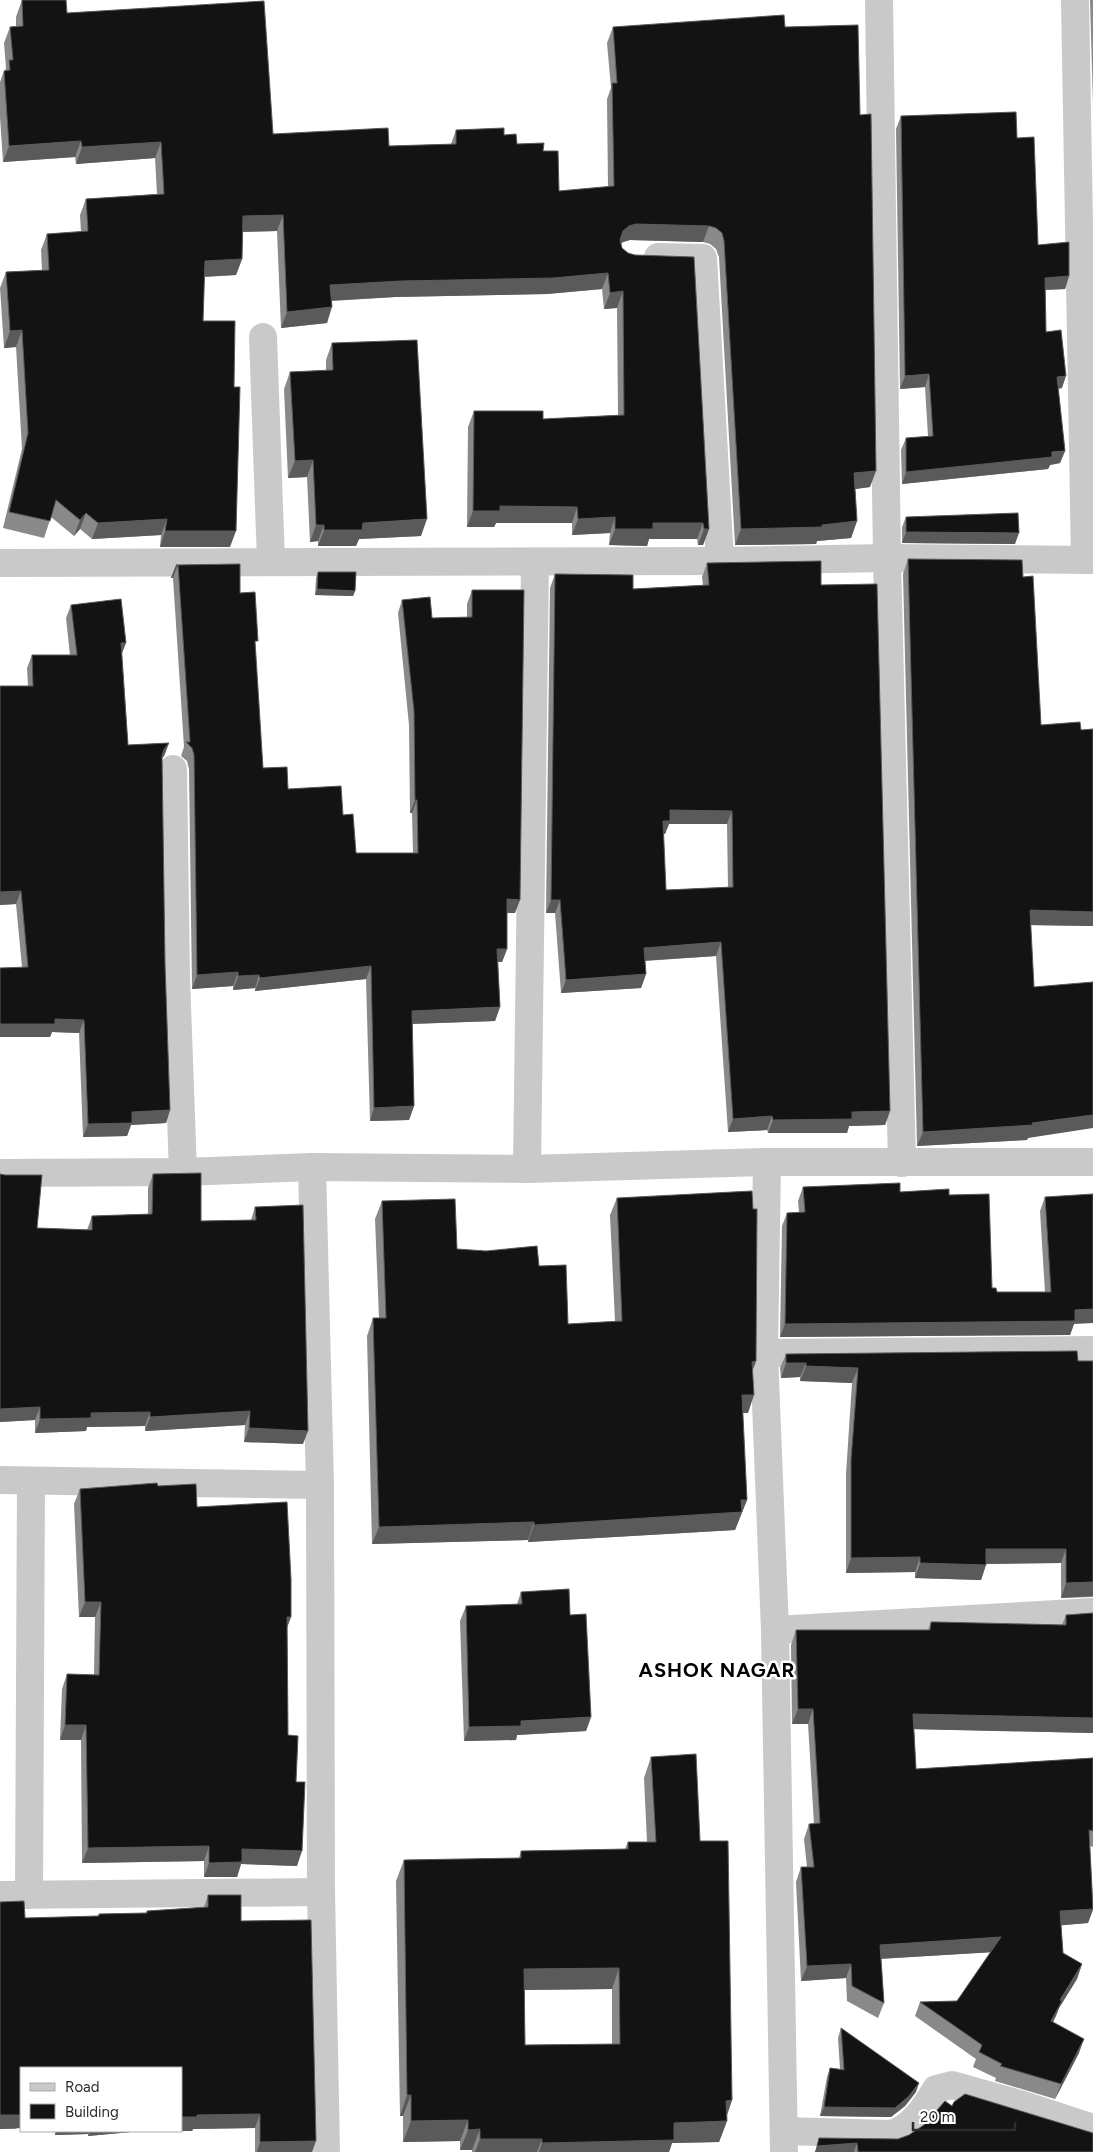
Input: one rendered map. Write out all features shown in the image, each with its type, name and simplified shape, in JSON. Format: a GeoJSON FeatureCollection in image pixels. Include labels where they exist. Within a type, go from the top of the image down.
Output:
{"type":"FeatureCollection","features":[{"type":"Feature","properties":{"kind":"street"},"geometry":{"type":"LineString","coordinates":[[879,0],[887,558],[902,1163]]}},
{"type":"Feature","properties":{"kind":"street"},"geometry":{"type":"LineString","coordinates":[[0,562],[534,562],[887,558],[1089,560],[1075,0]]}},
{"type":"Feature","properties":{"kind":"street"},"geometry":{"type":"LineString","coordinates":[[630,256],[703,258],[720,561]]}},
{"type":"Feature","properties":{"kind":"street"},"geometry":{"type":"LineString","coordinates":[[263,338],[271,562]]}},
{"type":"Feature","properties":{"kind":"street"},"geometry":{"type":"LineString","coordinates":[[527,1169],[534,562]]}},
{"type":"Feature","properties":{"kind":"street"},"geometry":{"type":"LineString","coordinates":[[173,769],[176,977],[183,1172]]}},
{"type":"Feature","properties":{"kind":"street"},"geometry":{"type":"LineString","coordinates":[[767,1162],[764,1353],[775,1630],[784,2142],[897,2133],[905,2128],[926,2105],[936,2089],[952,2085],[1023,2105],[1093,2128]]}},
{"type":"Feature","properties":{"kind":"street"},"geometry":{"type":"LineString","coordinates":[[0,1174],[183,1172],[312,1167],[527,1169],[767,1162],[1093,1162]]}},
{"type":"Feature","properties":{"kind":"street"},"geometry":{"type":"LineString","coordinates":[[312,1167],[320,1485],[321,1892],[326,2152]]}},
{"type":"Feature","properties":{"kind":"street"},"geometry":{"type":"LineString","coordinates":[[764,1353],[1093,1350]]}},
{"type":"Feature","properties":{"kind":"street"},"geometry":{"type":"LineString","coordinates":[[0,1480],[320,1485]]}},
{"type":"Feature","properties":{"kind":"street"},"geometry":{"type":"LineString","coordinates":[[29,1895],[31,1480]]}},
{"type":"Feature","properties":{"kind":"street"},"geometry":{"type":"LineString","coordinates":[[775,1630],[1093,1612]]}},
{"type":"Feature","properties":{"kind":"street"},"geometry":{"type":"LineString","coordinates":[[0,1895],[321,1892]]}},
{"type":"Feature","properties":{"kind":"building"},"geometry":{"type":"Polygon","coordinates":[[[22,0],[66,0],[67,13],[264,1],[273,134],[388,128],[389,146],[456,144],[456,130],[504,128],[504,135],[516,134],[517,144],[544,143],[543,151],[558,151],[559,191],[614,186],[612,83],[617,83],[613,27],[784,15],[785,27],[858,25],[860,115],[871,114],[876,471],[854,473],[857,521],[822,525],[822,527],[741,529],[724,241],[722,233],[716,228],[709,226],[636,224],[629,226],[623,231],[620,240],[622,248],[628,253],[635,255],[694,257],[709,529],[704,529],[703,523],[653,523],[653,529],[615,529],[615,517],[578,519],[577,507],[500,506],[500,511],[473,511],[474,411],[543,411],[543,419],[624,415],[623,291],[610,293],[608,273],[553,278],[401,281],[330,285],[332,307],[287,312],[283,215],[243,216],[242,259],[205,261],[203,321],[235,321],[234,387],[240,387],[236,531],[165,531],[167,519],[98,523],[86,513],[80,520],[56,500],[50,521],[9,512],[28,433],[22,330],[10,331],[6,272],[49,270],[47,234],[88,231],[86,199],[164,194],[161,142],[82,147],[81,141],[9,146],[4,71],[10,70],[9,60],[13,60],[10,27],[23,26],[22,0]]]}},
{"type":"Feature","properties":{"kind":"building"},"geometry":{"type":"Polygon","coordinates":[[[1016,112],[1017,138],[1034,137],[1038,245],[1069,242],[1069,276],[1045,278],[1046,332],[1061,330],[1066,376],[1057,377],[1065,451],[1052,452],[1052,457],[906,472],[906,438],[933,436],[929,374],[905,376],[901,116],[1016,112]]]}},
{"type":"Feature","properties":{"kind":"building"},"geometry":{"type":"Polygon","coordinates":[[[417,340],[427,519],[363,523],[362,530],[324,530],[324,525],[316,525],[313,460],[295,461],[290,372],[333,370],[332,343],[417,340]]]}},
{"type":"Feature","properties":{"kind":"building"},"geometry":{"type":"Polygon","coordinates":[[[1018,513],[1019,533],[906,532],[906,517],[1018,513]]]}},
{"type":"Feature","properties":{"kind":"building"},"geometry":{"type":"Polygon","coordinates":[[[908,559],[1022,560],[1023,577],[1033,576],[1041,725],[1080,722],[1081,730],[1093,729],[1093,912],[1030,910],[1034,987],[1093,982],[1093,1115],[1032,1123],[1033,1125],[923,1132],[908,559]]]}},
{"type":"Feature","properties":{"kind":"building"},"geometry":{"type":"Polygon","coordinates":[[[821,561],[821,585],[877,584],[890,1111],[852,1112],[852,1119],[773,1120],[772,1116],[733,1119],[721,942],[644,948],[646,974],[566,980],[560,900],[551,900],[555,574],[633,575],[633,589],[709,585],[707,563],[821,561]],[[670,810],[670,821],[663,821],[666,890],[733,887],[732,811],[670,810]]]}},
{"type":"Feature","properties":{"kind":"building"},"geometry":{"type":"Polygon","coordinates":[[[240,564],[240,593],[255,592],[258,641],[255,641],[263,768],[287,767],[288,789],[341,786],[343,815],[353,814],[356,853],[418,853],[417,800],[415,800],[414,711],[402,600],[430,597],[432,618],[472,617],[472,590],[524,590],[520,900],[507,899],[507,949],[497,949],[500,1007],[412,1011],[414,1106],[374,1108],[371,966],[260,978],[259,975],[238,976],[238,972],[197,975],[194,755],[192,748],[186,742],[190,742],[178,565],[176,565],[240,564]]]}},
{"type":"Feature","properties":{"kind":"building"},"geometry":{"type":"Polygon","coordinates":[[[318,572],[356,572],[355,591],[317,589],[318,572]]]}},
{"type":"Feature","properties":{"kind":"building"},"geometry":{"type":"Polygon","coordinates":[[[121,599],[126,643],[121,643],[128,745],[169,743],[164,749],[162,756],[165,964],[170,1110],[132,1112],[132,1123],[88,1124],[84,1020],[55,1019],[55,1024],[0,1024],[0,968],[28,967],[21,891],[0,892],[0,686],[33,686],[32,655],[77,655],[71,605],[121,599]]]}},
{"type":"Feature","properties":{"kind":"building"},"geometry":{"type":"Polygon","coordinates":[[[201,1173],[201,1221],[256,1220],[255,1207],[303,1205],[308,1431],[249,1428],[250,1411],[150,1417],[150,1412],[91,1413],[91,1418],[40,1419],[40,1407],[0,1409],[0,1174],[42,1175],[37,1228],[92,1230],[92,1216],[152,1214],[153,1174],[201,1173]]]}},
{"type":"Feature","properties":{"kind":"building"},"geometry":{"type":"Polygon","coordinates":[[[900,1183],[900,1192],[949,1189],[949,1195],[989,1194],[992,1288],[996,1288],[997,1292],[1051,1292],[1045,1197],[1093,1194],[1093,1309],[1075,1310],[1075,1321],[785,1324],[787,1213],[805,1212],[803,1187],[900,1183]]]}},
{"type":"Feature","properties":{"kind":"building"},"geometry":{"type":"Polygon","coordinates":[[[752,1191],[753,1209],[757,1209],[756,1361],[752,1362],[754,1395],[742,1395],[747,1500],[741,1500],[742,1512],[534,1525],[534,1522],[379,1527],[373,1318],[386,1318],[382,1201],[455,1199],[457,1249],[486,1251],[537,1246],[539,1266],[566,1265],[568,1324],[622,1321],[617,1198],[752,1191]]]}},
{"type":"Feature","properties":{"kind":"building"},"geometry":{"type":"Polygon","coordinates":[[[1077,1351],[1078,1361],[1093,1361],[1093,1582],[1066,1583],[1066,1549],[986,1549],[986,1565],[920,1563],[920,1557],[851,1558],[851,1460],[858,1368],[806,1366],[806,1363],[786,1363],[786,1354],[1077,1351]]]}},
{"type":"Feature","properties":{"kind":"building"},"geometry":{"type":"Polygon","coordinates":[[[157,1483],[158,1486],[196,1484],[197,1507],[287,1502],[291,1579],[291,1617],[287,1617],[288,1735],[298,1736],[296,1782],[305,1782],[302,1851],[242,1849],[242,1862],[209,1863],[209,1846],[88,1848],[86,1725],[65,1725],[67,1674],[99,1675],[101,1602],[85,1602],[80,1489],[157,1483]]]}},
{"type":"Feature","properties":{"kind":"building"},"geometry":{"type":"Polygon","coordinates":[[[569,1589],[570,1615],[586,1614],[591,1717],[521,1721],[521,1726],[469,1727],[466,1606],[522,1604],[521,1592],[569,1589]]]}},
{"type":"Feature","properties":{"kind":"building"},"geometry":{"type":"Polygon","coordinates":[[[1093,1613],[1093,1718],[913,1714],[916,1769],[1093,1758],[1093,1831],[1089,1830],[1093,1909],[1060,1911],[1063,1953],[1082,1964],[1060,2000],[1062,2001],[1051,2021],[1084,2039],[1061,2084],[1000,2066],[1002,2064],[979,2052],[982,2045],[920,2002],[957,2001],[1001,1937],[880,1945],[884,2003],[852,1986],[851,1964],[807,1966],[801,1867],[814,1867],[809,1824],[820,1823],[813,1709],[798,1709],[796,1630],[930,1630],[931,1622],[1066,1625],[1066,1615],[1093,1613]]]}},
{"type":"Feature","properties":{"kind":"building"},"geometry":{"type":"Polygon","coordinates":[[[696,1754],[700,1841],[728,1841],[732,2100],[726,2101],[727,2121],[674,2123],[674,2140],[542,2143],[542,2139],[480,2139],[480,2129],[468,2130],[468,2120],[411,2121],[411,2095],[407,2095],[404,1860],[521,1858],[521,1851],[628,1849],[628,1842],[656,1842],[651,1757],[696,1754]],[[619,1968],[524,1969],[525,2045],[620,2044],[619,1968]]]}},
{"type":"Feature","properties":{"kind":"building"},"geometry":{"type":"Polygon","coordinates":[[[208,1895],[241,1895],[241,1921],[311,1920],[316,2141],[260,2142],[260,2114],[182,2117],[182,2067],[20,2067],[20,2115],[0,2115],[0,1902],[24,1901],[25,1918],[99,1916],[99,1914],[147,1913],[147,1911],[208,1907],[208,1895]]]}},
{"type":"Feature","properties":{"kind":"building"},"geometry":{"type":"Polygon","coordinates":[[[841,2028],[919,2083],[909,2096],[895,2108],[824,2107],[830,2068],[844,2070],[841,2028]]]}},
{"type":"Feature","properties":{"kind":"building"},"geometry":{"type":"Polygon","coordinates":[[[965,2094],[1093,2133],[1093,2152],[858,2152],[857,2143],[817,2146],[819,2138],[898,2139],[909,2135],[924,2125],[945,2101],[952,2106],[954,2102],[965,2094]]]}},
{"type":"Feature","properties":{"kind":"district","name":"ASHOK NAGAR"},"geometry":{"type":"Point","coordinates":[717,1670]}}]}
